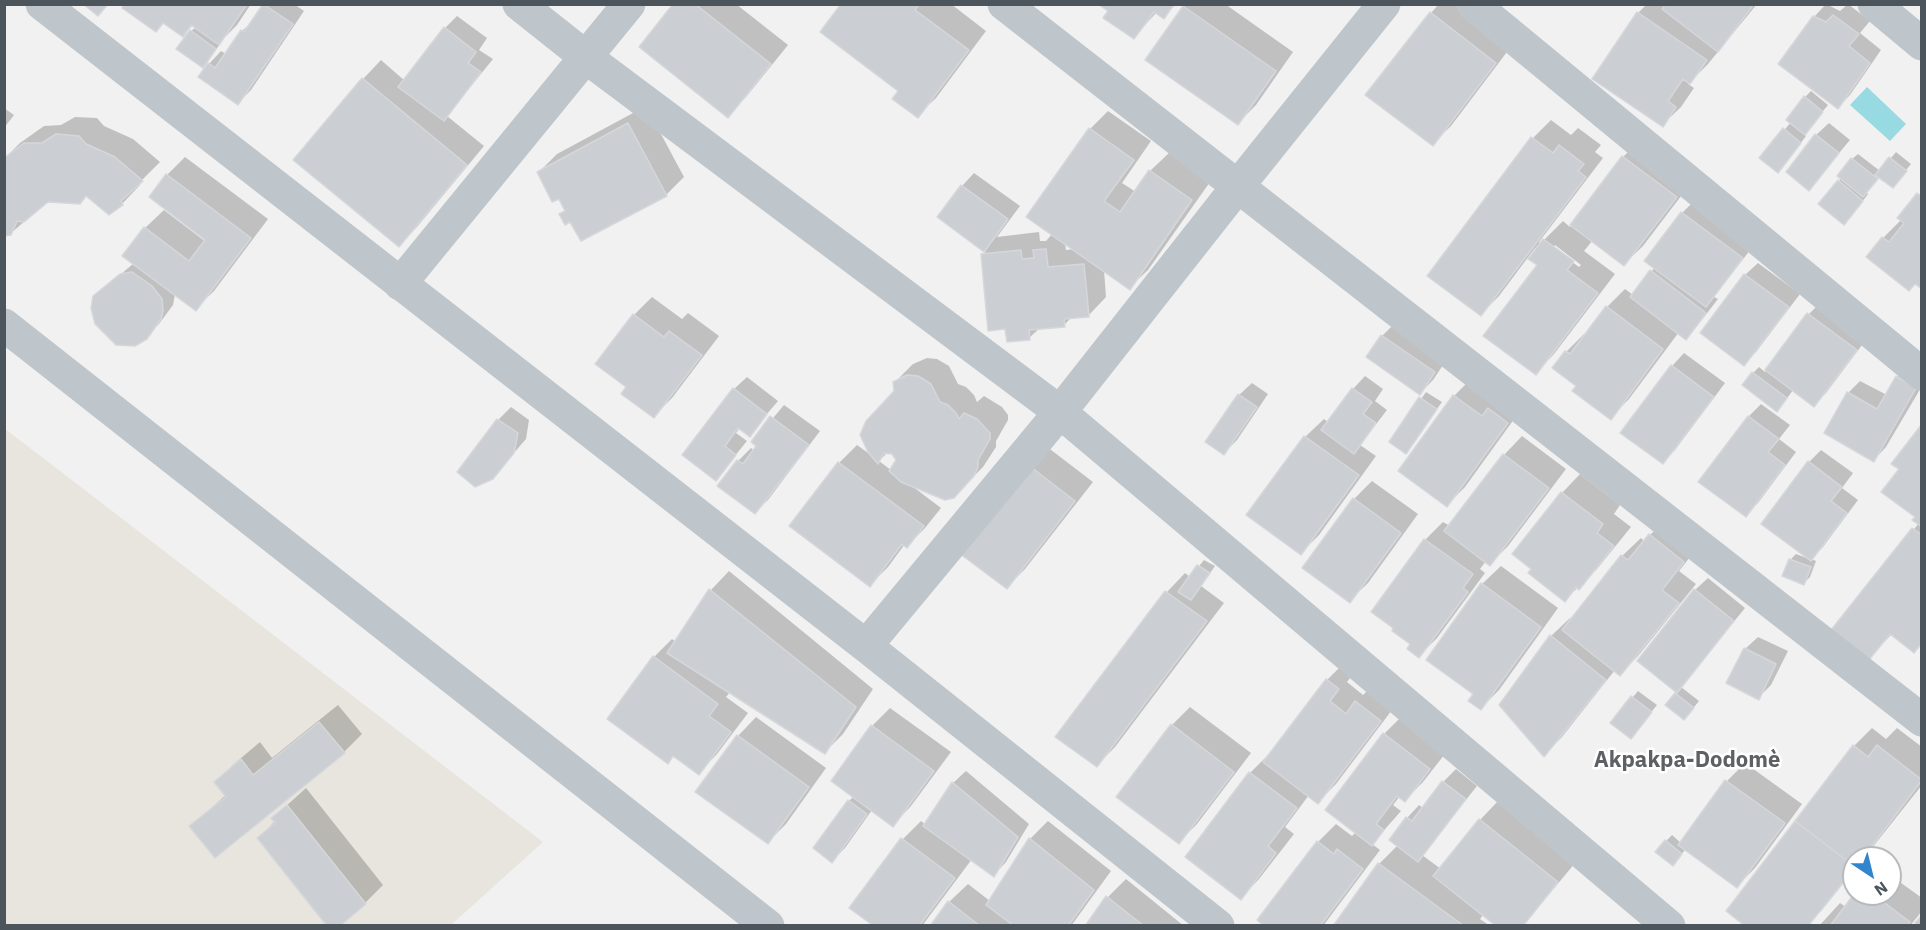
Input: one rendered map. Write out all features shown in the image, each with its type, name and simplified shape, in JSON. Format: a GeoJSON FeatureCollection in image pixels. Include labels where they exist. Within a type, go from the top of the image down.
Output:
{"type":"FeatureCollection","features":[{"type":"Feature","properties":{"kind":"street"},"geometry":{"type":"LineString","coordinates":[[42,4],[866,646],[1218,926]]}},
{"type":"Feature","properties":{"kind":"street"},"geometry":{"type":"LineString","coordinates":[[519,4],[587,58],[1060,412],[1669,926]]}},
{"type":"Feature","properties":{"kind":"street"},"geometry":{"type":"LineString","coordinates":[[400,284],[630,4]]}},
{"type":"Feature","properties":{"kind":"street"},"geometry":{"type":"LineString","coordinates":[[1004,4],[1922,720]]}},
{"type":"Feature","properties":{"kind":"street"},"geometry":{"type":"LineString","coordinates":[[866,646],[1060,412],[1384,4]]}},
{"type":"Feature","properties":{"kind":"street"},"geometry":{"type":"LineString","coordinates":[[1473,4],[1922,374]]}},
{"type":"Feature","properties":{"kind":"street"},"geometry":{"type":"LineString","coordinates":[[1874,4],[1922,44]]}},
{"type":"Feature","properties":{"kind":"street"},"geometry":{"type":"LineString","coordinates":[[4,325],[768,926]]}},
{"type":"Feature","properties":{"kind":"shaded area"},"geometry":{"type":"Polygon","coordinates":[[[4,428],[543,842],[451,925],[5,925],[4,428]]]}},
{"type":"Feature","properties":{"kind":"water"},"geometry":{"type":"Polygon","coordinates":[[[1867,87],[1906,124],[1890,141],[1850,105],[1867,87]]]}},
{"type":"Feature","properties":{"kind":"building"},"geometry":{"type":"Polygon","coordinates":[[[83,4],[108,4],[98,16],[83,4]]]}},
{"type":"Feature","properties":{"kind":"building"},"geometry":{"type":"Polygon","coordinates":[[[124,4],[247,4],[219,45],[191,25],[183,37],[163,23],[156,32],[122,8],[124,4]]]}},
{"type":"Feature","properties":{"kind":"building"},"geometry":{"type":"Polygon","coordinates":[[[263,4],[293,24],[238,105],[198,77],[208,63],[215,68],[241,30],[244,32],[263,4]]]}},
{"type":"Feature","properties":{"kind":"building"},"geometry":{"type":"Polygon","coordinates":[[[673,4],[695,4],[771,64],[728,118],[639,47],[673,4]]]}},
{"type":"Feature","properties":{"kind":"building"},"geometry":{"type":"Polygon","coordinates":[[[841,4],[919,4],[915,10],[969,50],[918,118],[892,99],[898,91],[820,32],[841,4]]]}},
{"type":"Feature","properties":{"kind":"building"},"geometry":{"type":"Polygon","coordinates":[[[1098,4],[1174,4],[1164,19],[1154,12],[1134,39],[1103,18],[1108,11],[1098,4]]]}},
{"type":"Feature","properties":{"kind":"building"},"geometry":{"type":"Polygon","coordinates":[[[1666,4],[1754,4],[1718,52],[1662,9],[1666,4]]]}},
{"type":"Feature","properties":{"kind":"building"},"geometry":{"type":"Polygon","coordinates":[[[1183,6],[1276,71],[1238,125],[1145,60],[1183,6]]]}},
{"type":"Feature","properties":{"kind":"building"},"geometry":{"type":"Polygon","coordinates":[[[1430,12],[1496,63],[1433,146],[1365,95],[1430,12]]]}},
{"type":"Feature","properties":{"kind":"building"},"geometry":{"type":"Polygon","coordinates":[[[1637,12],[1707,60],[1690,84],[1683,79],[1668,101],[1676,107],[1663,127],[1592,79],[1637,12]]]}},
{"type":"Feature","properties":{"kind":"building"},"geometry":{"type":"Polygon","coordinates":[[[1833,15],[1859,34],[1849,46],[1870,63],[1838,109],[1778,64],[1813,16],[1826,22],[1833,15]]]}},
{"type":"Feature","properties":{"kind":"building"},"geometry":{"type":"Polygon","coordinates":[[[444,27],[476,52],[468,63],[481,72],[444,121],[398,87],[444,27]]]}},
{"type":"Feature","properties":{"kind":"building"},"geometry":{"type":"Polygon","coordinates":[[[190,30],[216,49],[203,68],[176,49],[190,30]]]}},
{"type":"Feature","properties":{"kind":"building"},"geometry":{"type":"Polygon","coordinates":[[[362,78],[467,165],[399,247],[293,160],[362,78]]]}},
{"type":"Feature","properties":{"kind":"building"},"geometry":{"type":"Polygon","coordinates":[[[1804,96],[1823,112],[1805,135],[1786,120],[1804,96]]]}},
{"type":"Feature","properties":{"kind":"building"},"geometry":{"type":"Polygon","coordinates":[[[628,123],[667,196],[581,241],[570,222],[565,225],[559,214],[565,211],[559,199],[552,202],[537,172],[628,123]]]}},
{"type":"Feature","properties":{"kind":"building"},"geometry":{"type":"Polygon","coordinates":[[[1089,128],[1134,160],[1104,201],[1120,212],[1149,170],[1192,200],[1130,290],[1026,217],[1089,128]]]}},
{"type":"Feature","properties":{"kind":"building"},"geometry":{"type":"Polygon","coordinates":[[[1783,128],[1801,143],[1778,173],[1759,158],[1783,128]]]}},
{"type":"Feature","properties":{"kind":"building"},"geometry":{"type":"Polygon","coordinates":[[[56,134],[79,136],[86,144],[115,157],[143,181],[121,201],[123,205],[109,215],[86,196],[80,204],[48,202],[24,222],[17,221],[11,235],[4,236],[4,158],[24,143],[42,143],[56,134]]]}},
{"type":"Feature","properties":{"kind":"building"},"geometry":{"type":"Polygon","coordinates":[[[1815,134],[1839,153],[1809,191],[1786,172],[1815,134]]]}},
{"type":"Feature","properties":{"kind":"building"},"geometry":{"type":"Polygon","coordinates":[[[1531,137],[1553,153],[1559,145],[1584,164],[1578,171],[1586,177],[1481,316],[1427,276],[1531,137]]]}},
{"type":"Feature","properties":{"kind":"building"},"geometry":{"type":"Polygon","coordinates":[[[1622,156],[1677,197],[1624,266],[1570,225],[1622,156]]]}},
{"type":"Feature","properties":{"kind":"building"},"geometry":{"type":"Polygon","coordinates":[[[1889,157],[1907,171],[1893,188],[1875,175],[1889,157]]]}},
{"type":"Feature","properties":{"kind":"building"},"geometry":{"type":"Polygon","coordinates":[[[1851,158],[1878,179],[1863,197],[1837,176],[1851,158]]]}},
{"type":"Feature","properties":{"kind":"building"},"geometry":{"type":"Polygon","coordinates":[[[166,174],[251,238],[196,311],[122,256],[144,227],[189,261],[205,240],[149,197],[166,174]]]}},
{"type":"Feature","properties":{"kind":"building"},"geometry":{"type":"Polygon","coordinates":[[[1838,180],[1863,201],[1844,225],[1818,204],[1838,180]]]}},
{"type":"Feature","properties":{"kind":"building"},"geometry":{"type":"Polygon","coordinates":[[[961,185],[1008,219],[984,252],[937,217],[961,185]]]}},
{"type":"Feature","properties":{"kind":"building"},"geometry":{"type":"Polygon","coordinates":[[[1917,193],[1922,197],[1922,289],[1915,284],[1909,291],[1866,257],[1882,237],[1889,242],[1904,223],[1897,218],[1917,193]]]}},
{"type":"Feature","properties":{"kind":"building"},"geometry":{"type":"Polygon","coordinates":[[[1681,212],[1743,258],[1706,307],[1644,261],[1681,212]]]}},
{"type":"Feature","properties":{"kind":"building"},"geometry":{"type":"Polygon","coordinates":[[[1543,239],[1574,261],[1567,270],[1598,293],[1536,375],[1483,336],[1537,265],[1528,259],[1543,239]]]}},
{"type":"Feature","properties":{"kind":"building"},"geometry":{"type":"Polygon","coordinates":[[[1046,249],[1048,267],[1084,264],[1089,317],[1064,319],[1065,327],[1029,330],[1030,340],[1007,342],[1005,329],[988,331],[981,254],[1021,250],[1022,259],[1034,258],[1033,250],[1046,249]]]}},
{"type":"Feature","properties":{"kind":"building"},"geometry":{"type":"Polygon","coordinates":[[[1650,270],[1706,313],[1686,340],[1630,297],[1650,270]]]}},
{"type":"Feature","properties":{"kind":"building"},"geometry":{"type":"Polygon","coordinates":[[[132,272],[152,286],[162,299],[163,311],[161,319],[147,339],[135,346],[116,345],[95,324],[91,308],[93,296],[120,274],[132,272]]]}},
{"type":"Feature","properties":{"kind":"building"},"geometry":{"type":"Polygon","coordinates":[[[1744,274],[1789,307],[1744,366],[1700,333],[1744,274]]]}},
{"type":"Feature","properties":{"kind":"building"},"geometry":{"type":"Polygon","coordinates":[[[1606,306],[1663,349],[1611,420],[1572,391],[1576,386],[1552,368],[1565,351],[1570,354],[1606,306]]]}},
{"type":"Feature","properties":{"kind":"building"},"geometry":{"type":"Polygon","coordinates":[[[1807,313],[1857,350],[1814,407],[1765,370],[1807,313]]]}},
{"type":"Feature","properties":{"kind":"building"},"geometry":{"type":"Polygon","coordinates":[[[633,314],[664,337],[669,331],[702,355],[654,418],[621,394],[626,387],[595,364],[633,314]]]}},
{"type":"Feature","properties":{"kind":"building"},"geometry":{"type":"Polygon","coordinates":[[[1381,335],[1435,372],[1420,395],[1366,357],[1381,335]]]}},
{"type":"Feature","properties":{"kind":"building"},"geometry":{"type":"Polygon","coordinates":[[[1671,365],[1714,397],[1663,464],[1620,433],[1671,365]]]}},
{"type":"Feature","properties":{"kind":"building"},"geometry":{"type":"Polygon","coordinates":[[[1752,372],[1787,398],[1777,412],[1742,385],[1752,372]]]}},
{"type":"Feature","properties":{"kind":"building"},"geometry":{"type":"Polygon","coordinates":[[[907,375],[918,376],[931,384],[940,402],[948,405],[959,419],[964,413],[977,419],[990,433],[990,439],[978,460],[974,476],[954,498],[945,500],[901,482],[889,471],[896,460],[892,454],[884,453],[878,464],[868,452],[860,435],[866,421],[894,391],[893,382],[907,375]]]}},
{"type":"Feature","properties":{"kind":"building"},"geometry":{"type":"Polygon","coordinates":[[[1896,376],[1916,388],[1874,462],[1824,433],[1847,392],[1877,409],[1896,376]]]}},
{"type":"Feature","properties":{"kind":"building"},"geometry":{"type":"Polygon","coordinates":[[[733,388],[767,414],[750,437],[738,428],[725,446],[736,455],[716,481],[682,455],[733,388]]]}},
{"type":"Feature","properties":{"kind":"building"},"geometry":{"type":"Polygon","coordinates":[[[1352,388],[1372,402],[1363,414],[1376,423],[1354,454],[1321,430],[1352,388]]]}},
{"type":"Feature","properties":{"kind":"building"},"geometry":{"type":"Polygon","coordinates":[[[1238,394],[1257,407],[1224,455],[1205,442],[1238,394]]]}},
{"type":"Feature","properties":{"kind":"building"},"geometry":{"type":"Polygon","coordinates":[[[1453,395],[1482,416],[1488,408],[1508,423],[1447,507],[1398,471],[1453,395]]]}},
{"type":"Feature","properties":{"kind":"building"},"geometry":{"type":"Polygon","coordinates":[[[1419,397],[1437,409],[1406,454],[1389,442],[1419,397]]]}},
{"type":"Feature","properties":{"kind":"building"},"geometry":{"type":"Polygon","coordinates":[[[770,416],[809,445],[755,514],[717,486],[737,460],[743,464],[756,446],[751,442],[770,416]]]}},
{"type":"Feature","properties":{"kind":"building"},"geometry":{"type":"Polygon","coordinates":[[[1748,416],[1779,439],[1768,452],[1785,465],[1746,517],[1698,482],[1748,416]]]}},
{"type":"Feature","properties":{"kind":"building"},"geometry":{"type":"Polygon","coordinates":[[[497,419],[518,433],[514,453],[493,479],[475,487],[457,472],[497,419]]]}},
{"type":"Feature","properties":{"kind":"building"},"geometry":{"type":"Polygon","coordinates":[[[1922,424],[1922,527],[1912,520],[1915,517],[1881,492],[1899,469],[1891,464],[1922,424]]]}},
{"type":"Feature","properties":{"kind":"building"},"geometry":{"type":"Polygon","coordinates":[[[1304,436],[1359,475],[1301,555],[1246,515],[1304,436]]]}},
{"type":"Feature","properties":{"kind":"building"},"geometry":{"type":"Polygon","coordinates":[[[1503,454],[1549,488],[1490,566],[1444,531],[1503,454]]]}},
{"type":"Feature","properties":{"kind":"building"},"geometry":{"type":"Polygon","coordinates":[[[1023,461],[1075,501],[1007,589],[955,550],[1023,461]]]}},
{"type":"Feature","properties":{"kind":"building"},"geometry":{"type":"Polygon","coordinates":[[[1808,461],[1842,487],[1831,501],[1847,513],[1811,561],[1761,524],[1808,461]]]}},
{"type":"Feature","properties":{"kind":"building"},"geometry":{"type":"Polygon","coordinates":[[[838,462],[924,526],[907,548],[902,544],[870,587],[789,526],[838,462]]]}},
{"type":"Feature","properties":{"kind":"building"},"geometry":{"type":"Polygon","coordinates":[[[1561,492],[1603,524],[1597,533],[1614,546],[1579,590],[1576,587],[1565,602],[1528,573],[1531,569],[1512,554],[1561,492]]]}},
{"type":"Feature","properties":{"kind":"building"},"geometry":{"type":"Polygon","coordinates":[[[1353,498],[1401,533],[1350,603],[1302,568],[1353,498]]]}},
{"type":"Feature","properties":{"kind":"building"},"geometry":{"type":"Polygon","coordinates":[[[1912,528],[1922,535],[1922,643],[1914,653],[1890,634],[1869,660],[1831,630],[1912,528]]]}},
{"type":"Feature","properties":{"kind":"building"},"geometry":{"type":"Polygon","coordinates":[[[1649,534],[1684,562],[1662,590],[1679,603],[1620,676],[1562,630],[1621,555],[1628,560],[1649,534]]]}},
{"type":"Feature","properties":{"kind":"building"},"geometry":{"type":"Polygon","coordinates":[[[1424,539],[1473,574],[1463,588],[1468,592],[1419,658],[1407,649],[1410,644],[1371,612],[1424,539]]]}},
{"type":"Feature","properties":{"kind":"building"},"geometry":{"type":"Polygon","coordinates":[[[1789,559],[1811,567],[1804,585],[1782,576],[1789,559]]]}},
{"type":"Feature","properties":{"kind":"building"},"geometry":{"type":"Polygon","coordinates":[[[1197,565],[1210,573],[1191,600],[1178,592],[1197,565]]]}},
{"type":"Feature","properties":{"kind":"building"},"geometry":{"type":"Polygon","coordinates":[[[1481,583],[1541,627],[1481,710],[1468,701],[1473,694],[1426,660],[1481,583]]]}},
{"type":"Feature","properties":{"kind":"building"},"geometry":{"type":"Polygon","coordinates":[[[709,589],[856,707],[825,754],[667,653],[709,589]]]}},
{"type":"Feature","properties":{"kind":"building"},"geometry":{"type":"Polygon","coordinates":[[[1694,589],[1734,621],[1677,693],[1637,661],[1694,589]]]}},
{"type":"Feature","properties":{"kind":"building"},"geometry":{"type":"Polygon","coordinates":[[[1165,591],[1207,621],[1097,767],[1055,737],[1165,591]]]}},
{"type":"Feature","properties":{"kind":"building"},"geometry":{"type":"Polygon","coordinates":[[[1550,635],[1606,680],[1544,757],[1499,705],[1550,635]]]}},
{"type":"Feature","properties":{"kind":"building"},"geometry":{"type":"Polygon","coordinates":[[[1744,648],[1776,664],[1759,700],[1726,683],[1744,648]]]}},
{"type":"Feature","properties":{"kind":"building"},"geometry":{"type":"Polygon","coordinates":[[[653,656],[718,704],[709,716],[731,732],[699,775],[673,756],[668,764],[607,719],[653,656]]]}},
{"type":"Feature","properties":{"kind":"building"},"geometry":{"type":"Polygon","coordinates":[[[1326,679],[1339,689],[1330,701],[1346,714],[1355,701],[1381,721],[1318,804],[1263,762],[1326,679]]]}},
{"type":"Feature","properties":{"kind":"building"},"geometry":{"type":"Polygon","coordinates":[[[1675,693],[1694,708],[1684,720],[1665,705],[1675,693]]]}},
{"type":"Feature","properties":{"kind":"building"},"geometry":{"type":"Polygon","coordinates":[[[1631,696],[1652,712],[1631,739],[1610,723],[1631,696]]]}},
{"type":"Feature","properties":{"kind":"building"},"geometry":{"type":"Polygon","coordinates":[[[319,722],[345,753],[215,858],[189,826],[226,797],[214,782],[241,759],[253,775],[319,722]]]}},
{"type":"Feature","properties":{"kind":"building"},"geometry":{"type":"Polygon","coordinates":[[[1171,724],[1234,772],[1179,844],[1116,797],[1171,724]]]}},
{"type":"Feature","properties":{"kind":"building"},"geometry":{"type":"Polygon","coordinates":[[[871,725],[934,771],[893,827],[831,781],[871,725]]]}},
{"type":"Feature","properties":{"kind":"building"},"geometry":{"type":"Polygon","coordinates":[[[1383,733],[1430,769],[1405,802],[1397,796],[1376,824],[1384,830],[1372,846],[1325,810],[1383,733]]]}},
{"type":"Feature","properties":{"kind":"building"},"geometry":{"type":"Polygon","coordinates":[[[737,735],[809,787],[768,844],[695,792],[737,735]]]}},
{"type":"Feature","properties":{"kind":"building"},"geometry":{"type":"Polygon","coordinates":[[[1853,745],[1868,757],[1877,745],[1922,780],[1872,846],[1842,846],[1842,857],[1795,821],[1853,745]]]}},
{"type":"Feature","properties":{"kind":"building"},"geometry":{"type":"Polygon","coordinates":[[[1249,772],[1297,808],[1268,846],[1276,853],[1241,900],[1185,857],[1249,772]]]}},
{"type":"Feature","properties":{"kind":"building"},"geometry":{"type":"Polygon","coordinates":[[[1725,780],[1785,823],[1737,888],[1678,845],[1725,780]]]}},
{"type":"Feature","properties":{"kind":"building"},"geometry":{"type":"Polygon","coordinates":[[[1442,781],[1466,799],[1418,862],[1389,840],[1406,817],[1412,821],[1442,781]]]}},
{"type":"Feature","properties":{"kind":"building"},"geometry":{"type":"Polygon","coordinates":[[[952,782],[1018,837],[994,877],[923,826],[952,782]]]}},
{"type":"Feature","properties":{"kind":"building"},"geometry":{"type":"Polygon","coordinates":[[[848,800],[867,814],[832,863],[813,848],[848,800]]]}},
{"type":"Feature","properties":{"kind":"building"},"geometry":{"type":"Polygon","coordinates":[[[287,805],[366,904],[340,926],[327,926],[257,838],[275,823],[271,818],[287,805]]]}},
{"type":"Feature","properties":{"kind":"building"},"geometry":{"type":"Polygon","coordinates":[[[1479,819],[1558,882],[1523,926],[1496,926],[1433,876],[1479,819]]]}},
{"type":"Feature","properties":{"kind":"building"},"geometry":{"type":"Polygon","coordinates":[[[1795,821],[1842,857],[1842,884],[1808,926],[1745,926],[1726,911],[1795,821]]]}},
{"type":"Feature","properties":{"kind":"building"},"geometry":{"type":"Polygon","coordinates":[[[901,838],[955,878],[919,926],[869,926],[871,924],[849,908],[901,838]]]}},
{"type":"Feature","properties":{"kind":"building"},"geometry":{"type":"Polygon","coordinates":[[[1029,838],[1094,890],[1068,926],[1014,926],[986,905],[1029,838]]]}},
{"type":"Feature","properties":{"kind":"building"},"geometry":{"type":"Polygon","coordinates":[[[1665,840],[1682,854],[1673,866],[1655,852],[1665,840]]]}},
{"type":"Feature","properties":{"kind":"building"},"geometry":{"type":"Polygon","coordinates":[[[1317,841],[1334,854],[1337,849],[1363,869],[1320,926],[1264,926],[1257,920],[1317,841]]]}},
{"type":"Feature","properties":{"kind":"building"},"geometry":{"type":"Polygon","coordinates":[[[1378,863],[1464,926],[1333,926],[1378,863]]]}},
{"type":"Feature","properties":{"kind":"building"},"geometry":{"type":"Polygon","coordinates":[[[1106,896],[1144,926],[1085,926],[1106,896]]]}},
{"type":"Feature","properties":{"kind":"building"},"geometry":{"type":"Polygon","coordinates":[[[948,901],[980,926],[930,926],[948,901]]]}},
{"type":"Feature","properties":{"kind":"building"},"geometry":{"type":"Polygon","coordinates":[[[1845,906],[1889,906],[1910,922],[1907,926],[1830,926],[1845,906]]]}},
{"type":"Feature","properties":{"kind":"building"},"geometry":{"type":"Polygon","coordinates":[[[1922,915],[1922,926],[1917,926],[1915,923],[1922,915]]]}},
{"type":"Feature","properties":{"kind":"district","name":"Akpakpa-Dodomè"},"geometry":{"type":"Point","coordinates":[1687,761]}}]}
